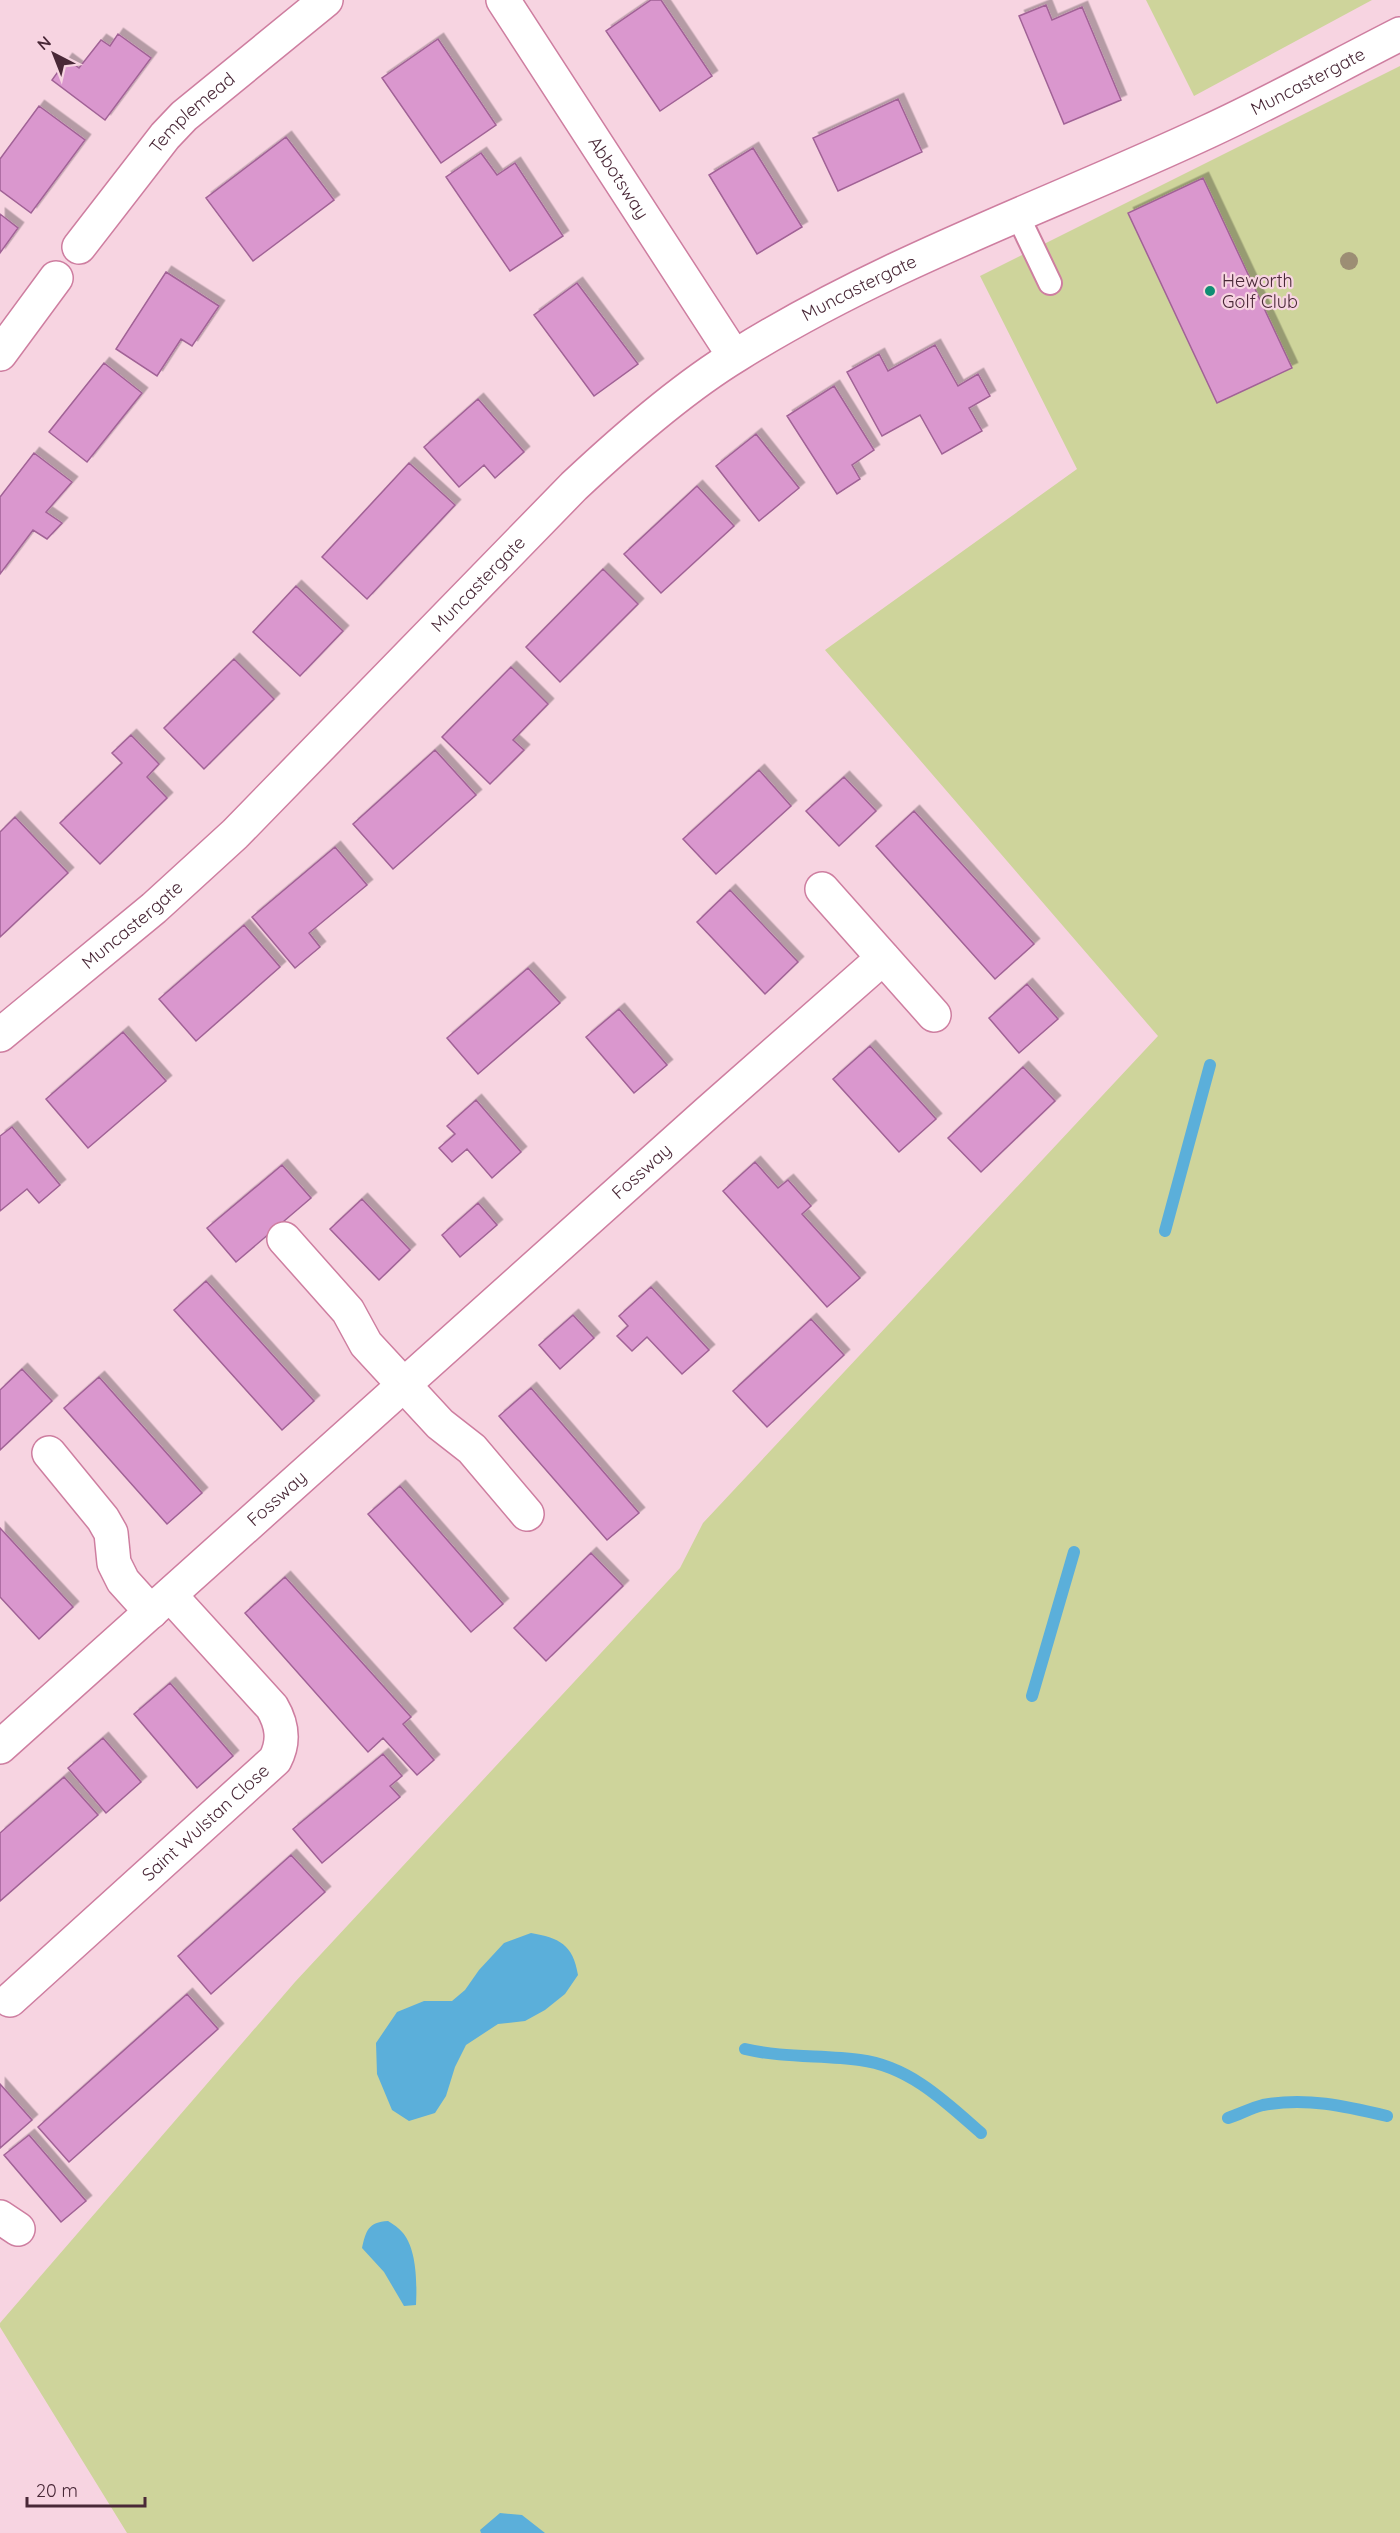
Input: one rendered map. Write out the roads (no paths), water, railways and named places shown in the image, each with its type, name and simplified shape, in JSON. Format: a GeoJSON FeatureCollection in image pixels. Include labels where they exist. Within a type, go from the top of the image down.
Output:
{"type":"FeatureCollection","features":[{"type":"Feature","properties":{"kind":"street","name":"Templemead"},"geometry":{"type":"LineString","coordinates":[[79,247],[165,136],[184,116],[326,0]]}},
{"type":"Feature","properties":{"kind":"street","name":"Abbotsway"},"geometry":{"type":"LineString","coordinates":[[503,0],[734,356]]}},
{"type":"Feature","properties":{"kind":"street","name":"Muncastergate"},"geometry":{"type":"LineString","coordinates":[[0,1035],[154,908],[235,834],[574,486],[607,455],[734,356],[789,323],[859,287],[1017,214],[1210,131],[1400,34]]}},
{"type":"Feature","properties":{"kind":"street"},"geometry":{"type":"LineString","coordinates":[[0,354],[56,278]]}},
{"type":"Feature","properties":{"kind":"street"},"geometry":{"type":"LineString","coordinates":[[822,889],[934,1015]]}},
{"type":"Feature","properties":{"kind":"street","name":"Fossway"},"geometry":{"type":"LineString","coordinates":[[0,1747],[883,957]]}},
{"type":"Feature","properties":{"kind":"street"},"geometry":{"type":"LineString","coordinates":[[284,1239],[348,1311],[366,1344],[440,1424],[472,1449],[527,1514]]}},
{"type":"Feature","properties":{"kind":"street"},"geometry":{"type":"LineString","coordinates":[[49,1453],[103,1519],[111,1533],[114,1563],[123,1581],[160,1603]]}},
{"type":"Feature","properties":{"kind":"street","name":"Saint Wulstan Close"},"geometry":{"type":"LineString","coordinates":[[10,2000],[275,1760],[280,1750],[282,1733],[279,1719],[272,1707],[160,1603]]}},
{"type":"Feature","properties":{"kind":"lane"},"geometry":{"type":"LineString","coordinates":[[1017,214],[1050,283]]}},
{"type":"Feature","properties":{"kind":"water"},"geometry":{"type":"Polygon","coordinates":[[[531,1933],[557,1940],[568,1949],[572,1956],[578,1975],[565,1994],[545,2010],[525,2021],[498,2024],[466,2045],[455,2067],[446,2096],[435,2113],[409,2121],[392,2110],[377,2074],[376,2043],[397,2012],[424,2001],[452,2001],[465,1990],[479,1970],[504,1943],[531,1933]]]}},
{"type":"Feature","properties":{"kind":"water"},"geometry":{"type":"Polygon","coordinates":[[[388,2221],[403,2233],[411,2248],[416,2277],[416,2305],[404,2306],[384,2272],[362,2248],[369,2228],[376,2223],[388,2221]]]}},
{"type":"Feature","properties":{"kind":"water"},"geometry":{"type":"Polygon","coordinates":[[[500,2513],[522,2515],[545,2533],[481,2533],[480,2530],[500,2513]]]}},
{"type":"Feature","properties":{"kind":"waterway"},"geometry":{"type":"LineString","coordinates":[[1165,1231],[1210,1065]]}},
{"type":"Feature","properties":{"kind":"waterway"},"geometry":{"type":"LineString","coordinates":[[1032,1696],[1074,1552]]}},
{"type":"Feature","properties":{"kind":"waterway"},"geometry":{"type":"LineString","coordinates":[[745,2049],[774,2054],[846,2058],[895,2070],[926,2087],[981,2133]]}},
{"type":"Feature","properties":{"kind":"waterway"},"geometry":{"type":"LineString","coordinates":[[1228,2118],[1263,2105],[1295,2102],[1341,2106],[1387,2116]]}},
{"type":"Feature","properties":{"kind":"place","name":"Heworth Golf Club"},"geometry":{"type":"Point","coordinates":[1210,291]}}]}
